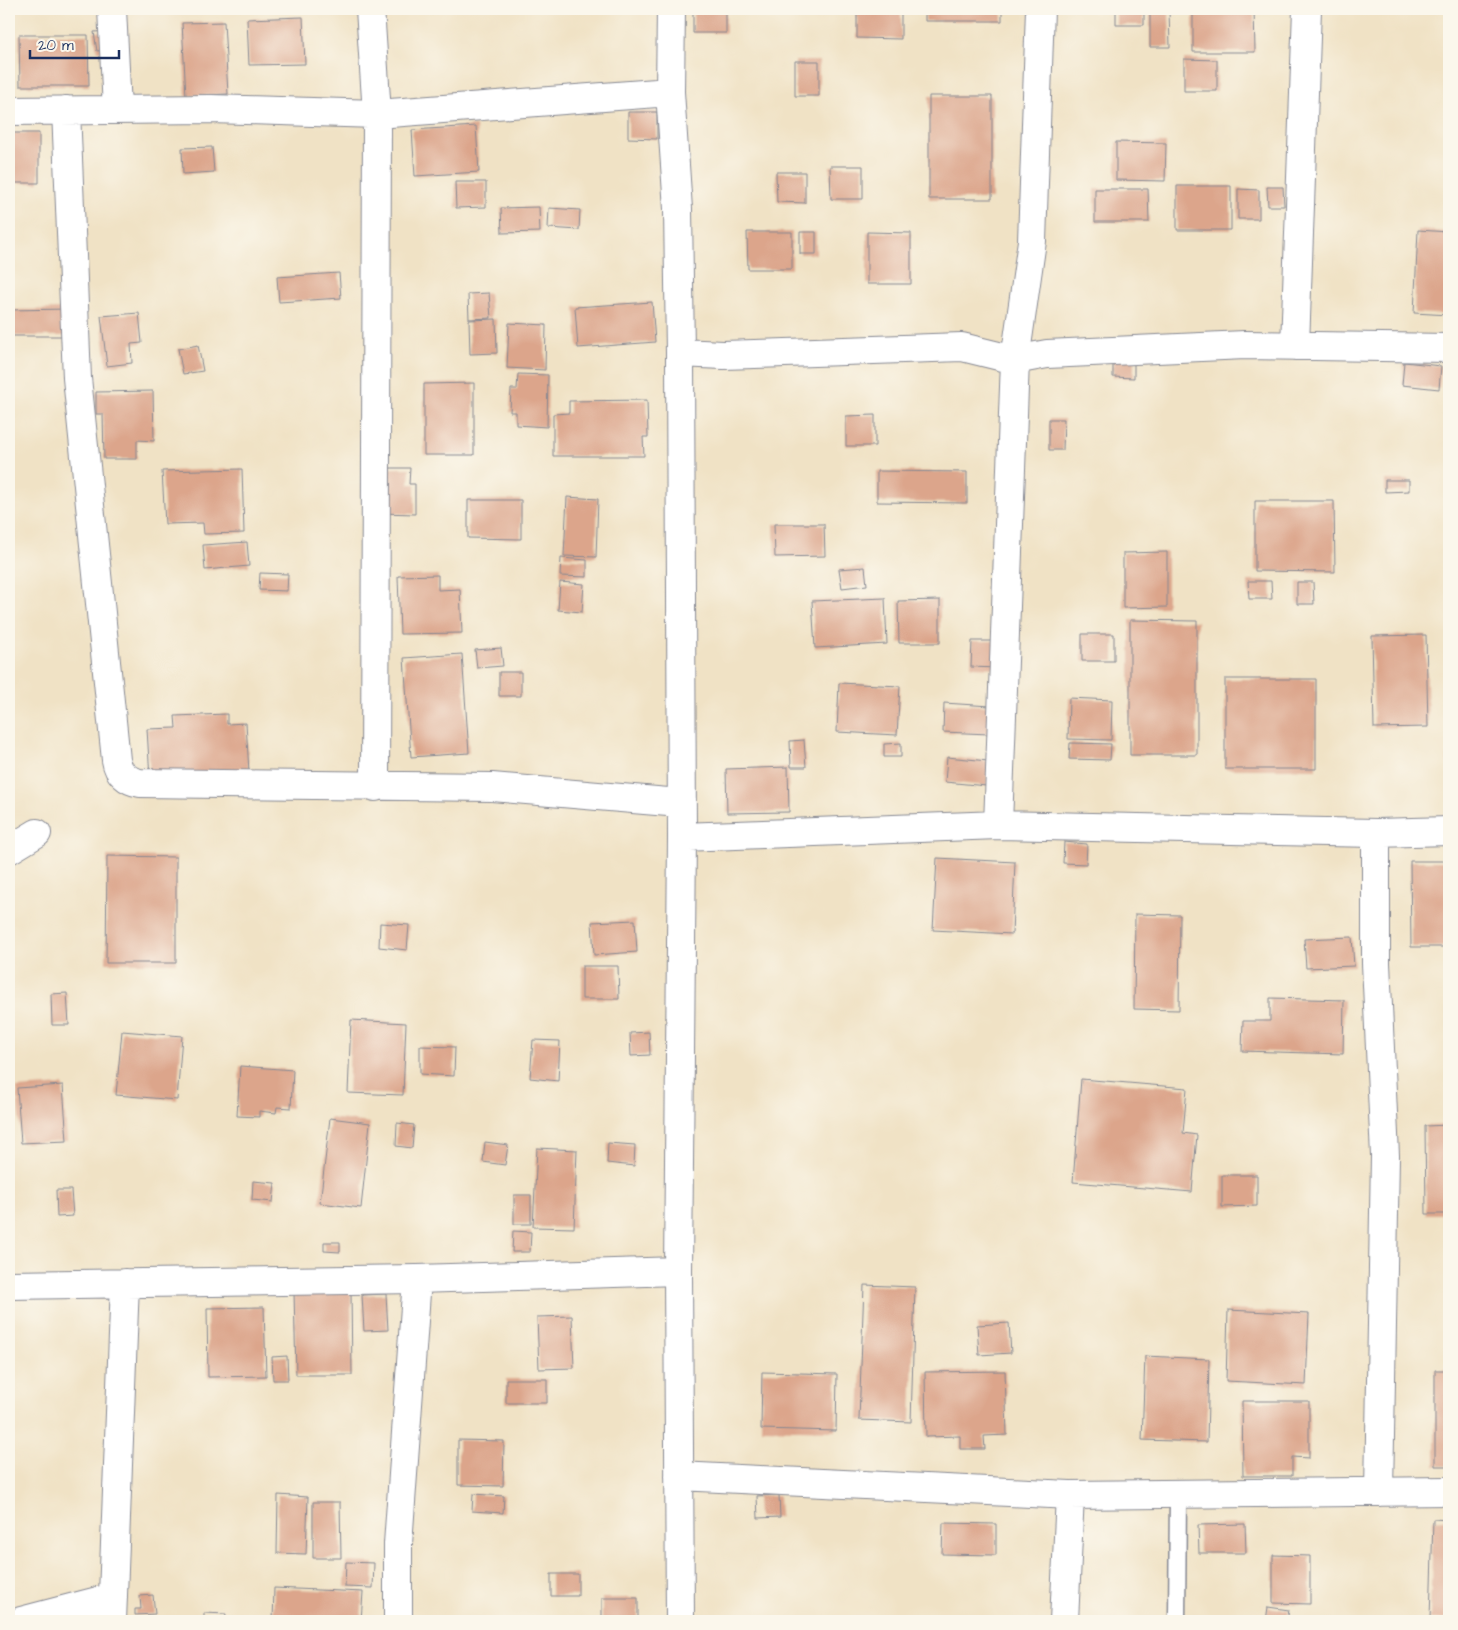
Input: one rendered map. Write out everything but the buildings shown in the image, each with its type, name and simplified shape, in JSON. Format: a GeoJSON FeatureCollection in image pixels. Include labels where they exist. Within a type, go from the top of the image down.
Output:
{"type":"FeatureCollection","features":[{"type":"Feature","properties":{"kind":"street"},"geometry":{"type":"LineString","coordinates":[[112,9],[117,109]]}},
{"type":"Feature","properties":{"kind":"street"},"geometry":{"type":"LineString","coordinates":[[370,9],[378,114],[375,787]]}},
{"type":"Feature","properties":{"kind":"street"},"geometry":{"type":"LineString","coordinates":[[671,9],[670,92],[678,209],[680,354],[680,804],[682,837],[678,1271],[680,1621]]}},
{"type":"Feature","properties":{"kind":"street"},"geometry":{"type":"LineString","coordinates":[[998,825],[1015,360],[1032,241],[1040,9]]}},
{"type":"Feature","properties":{"kind":"street"},"geometry":{"type":"LineString","coordinates":[[1295,346],[1307,9]]}},
{"type":"Feature","properties":{"kind":"street"},"geometry":{"type":"LineString","coordinates":[[9,111],[117,109],[378,114],[670,92]]}},
{"type":"Feature","properties":{"kind":"street"},"geometry":{"type":"LineString","coordinates":[[66,110],[77,378],[116,767],[126,778],[140,783],[375,787],[492,786],[680,804]]}},
{"type":"Feature","properties":{"kind":"street"},"geometry":{"type":"LineString","coordinates":[[680,354],[742,354],[962,347],[1015,360],[1047,354],[1245,345],[1449,348]]}},
{"type":"Feature","properties":{"kind":"street"},"geometry":{"type":"LineString","coordinates":[[682,837],[998,825],[1376,833],[1449,831]]}},
{"type":"Feature","properties":{"kind":"street"},"geometry":{"type":"LineString","coordinates":[[9,850],[37,833]]}},
{"type":"Feature","properties":{"kind":"street"},"geometry":{"type":"LineString","coordinates":[[1376,833],[1376,963],[1385,1156],[1379,1492]]}},
{"type":"Feature","properties":{"kind":"street"},"geometry":{"type":"LineString","coordinates":[[9,1285],[416,1279],[678,1271]]}},
{"type":"Feature","properties":{"kind":"street"},"geometry":{"type":"LineString","coordinates":[[398,1621],[398,1544],[416,1279]]}},
{"type":"Feature","properties":{"kind":"street"},"geometry":{"type":"LineString","coordinates":[[21,1621],[113,1609],[125,1283]]}},
{"type":"Feature","properties":{"kind":"street"},"geometry":{"type":"LineString","coordinates":[[679,1476],[1070,1495],[1449,1492]]}},
{"type":"Feature","properties":{"kind":"street"},"geometry":{"type":"LineString","coordinates":[[1064,1621],[1070,1495]]}},
{"type":"Feature","properties":{"kind":"lane"},"geometry":{"type":"LineString","coordinates":[[1177,1621],[1178,1494]]}}]}
